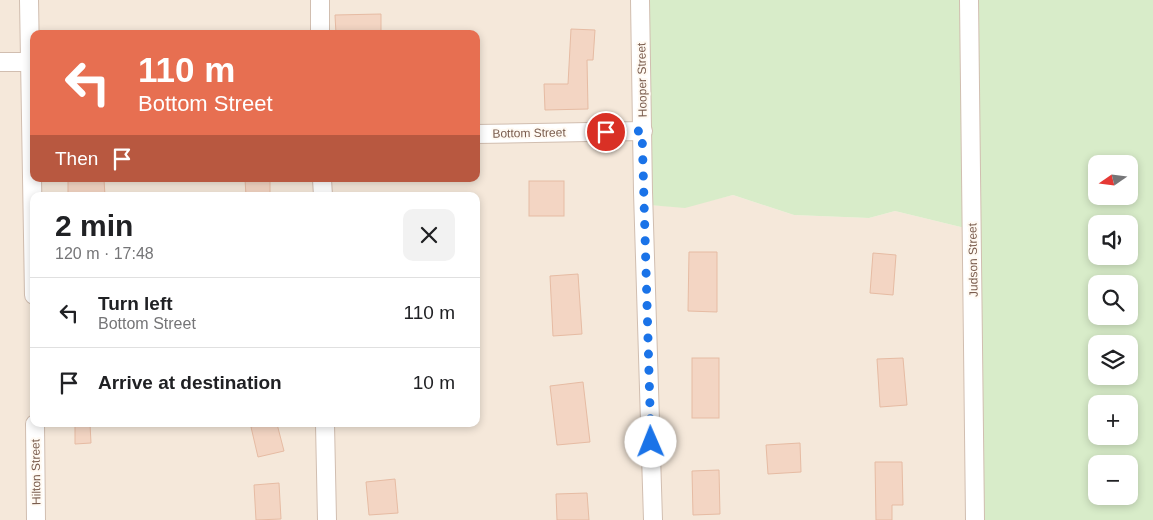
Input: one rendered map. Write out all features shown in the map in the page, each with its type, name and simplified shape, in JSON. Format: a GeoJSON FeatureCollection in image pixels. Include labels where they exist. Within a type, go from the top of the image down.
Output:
{"type":"FeatureCollection","features":[{"type":"Feature","properties":{"kind":"street"},"geometry":{"type":"LineString","coordinates":[[29,0],[30,30]]}},
{"type":"Feature","properties":{"kind":"street"},"geometry":{"type":"LineString","coordinates":[[320,0],[320,30]]}},
{"type":"Feature","properties":{"kind":"street","name":"Hooper Street"},"geometry":{"type":"LineString","coordinates":[[640,0],[653,520]]}},
{"type":"Feature","properties":{"kind":"street","name":"Judson Street"},"geometry":{"type":"LineString","coordinates":[[969,0],[975,520]]}},
{"type":"Feature","properties":{"kind":"street"},"geometry":{"type":"LineString","coordinates":[[0,62],[30,62]]}},
{"type":"Feature","properties":{"kind":"street","name":"Bottom Street"},"geometry":{"type":"LineString","coordinates":[[480,134],[642,131]]}},
{"type":"Feature","properties":{"kind":"street","name":"Hilton Street"},"geometry":{"type":"LineString","coordinates":[[35,427],[36,520]]}},
{"type":"Feature","properties":{"kind":"street"},"geometry":{"type":"LineString","coordinates":[[325,427],[327,520]]}},
{"type":"Feature","properties":{"kind":"shaded area"},"geometry":{"type":"Polygon","coordinates":[[[0,0],[637,0],[649,205],[685,207],[733,195],[794,215],[869,218],[895,211],[969,229],[973,520],[0,520],[0,0]]]}},
{"type":"Feature","properties":{"kind":"green space"},"geometry":{"type":"Polygon","coordinates":[[[637,0],[1153,0],[1153,520],[973,520],[969,229],[895,211],[869,218],[794,215],[733,195],[685,208],[649,205],[637,0]]]}},
{"type":"Feature","properties":{"kind":"building"},"geometry":{"type":"Polygon","coordinates":[[[381,14],[381,30],[336,30],[335,15],[381,14]]]}},
{"type":"Feature","properties":{"kind":"building"},"geometry":{"type":"Polygon","coordinates":[[[571,29],[595,30],[593,60],[587,60],[588,109],[545,110],[544,84],[568,84],[571,29]]]}},
{"type":"Feature","properties":{"kind":"building"},"geometry":{"type":"Polygon","coordinates":[[[529,181],[564,181],[564,216],[529,216],[529,181]]]}},
{"type":"Feature","properties":{"kind":"building"},"geometry":{"type":"Polygon","coordinates":[[[68,182],[104,182],[105,192],[68,192],[68,182]]]}},
{"type":"Feature","properties":{"kind":"building"},"geometry":{"type":"Polygon","coordinates":[[[245,182],[270,182],[270,192],[246,192],[245,182]]]}},
{"type":"Feature","properties":{"kind":"building"},"geometry":{"type":"Polygon","coordinates":[[[689,252],[717,252],[717,312],[688,311],[689,252]]]}},
{"type":"Feature","properties":{"kind":"building"},"geometry":{"type":"Polygon","coordinates":[[[873,253],[896,255],[893,295],[870,293],[873,253]]]}},
{"type":"Feature","properties":{"kind":"building"},"geometry":{"type":"Polygon","coordinates":[[[578,274],[582,334],[553,336],[550,276],[578,274]]]}},
{"type":"Feature","properties":{"kind":"building"},"geometry":{"type":"Polygon","coordinates":[[[692,358],[719,358],[719,418],[692,418],[692,358]]]}},
{"type":"Feature","properties":{"kind":"building"},"geometry":{"type":"Polygon","coordinates":[[[903,358],[907,405],[880,407],[877,359],[903,358]]]}},
{"type":"Feature","properties":{"kind":"building"},"geometry":{"type":"Polygon","coordinates":[[[583,382],[590,442],[557,445],[550,386],[583,382]]]}},
{"type":"Feature","properties":{"kind":"building"},"geometry":{"type":"Polygon","coordinates":[[[75,427],[90,427],[91,443],[75,444],[75,427]]]}},
{"type":"Feature","properties":{"kind":"building"},"geometry":{"type":"Polygon","coordinates":[[[251,427],[278,427],[284,451],[258,457],[251,427]]]}},
{"type":"Feature","properties":{"kind":"building"},"geometry":{"type":"Polygon","coordinates":[[[800,443],[801,472],[768,474],[766,445],[800,443]]]}},
{"type":"Feature","properties":{"kind":"building"},"geometry":{"type":"Polygon","coordinates":[[[875,462],[902,462],[903,505],[892,505],[892,520],[876,520],[875,462]]]}},
{"type":"Feature","properties":{"kind":"building"},"geometry":{"type":"Polygon","coordinates":[[[719,470],[720,514],[693,515],[692,471],[719,470]]]}},
{"type":"Feature","properties":{"kind":"building"},"geometry":{"type":"Polygon","coordinates":[[[395,479],[398,513],[369,515],[366,482],[395,479]]]}},
{"type":"Feature","properties":{"kind":"building"},"geometry":{"type":"Polygon","coordinates":[[[279,483],[281,519],[256,520],[254,485],[279,483]]]}},
{"type":"Feature","properties":{"kind":"building"},"geometry":{"type":"Polygon","coordinates":[[[587,493],[589,520],[557,520],[556,494],[587,493]]]}},
{"type":"Feature","properties":{"kind":"route"},"geometry":{"type":"LineString","coordinates":[[606,132],[642,131],[651,442]]}}]}
